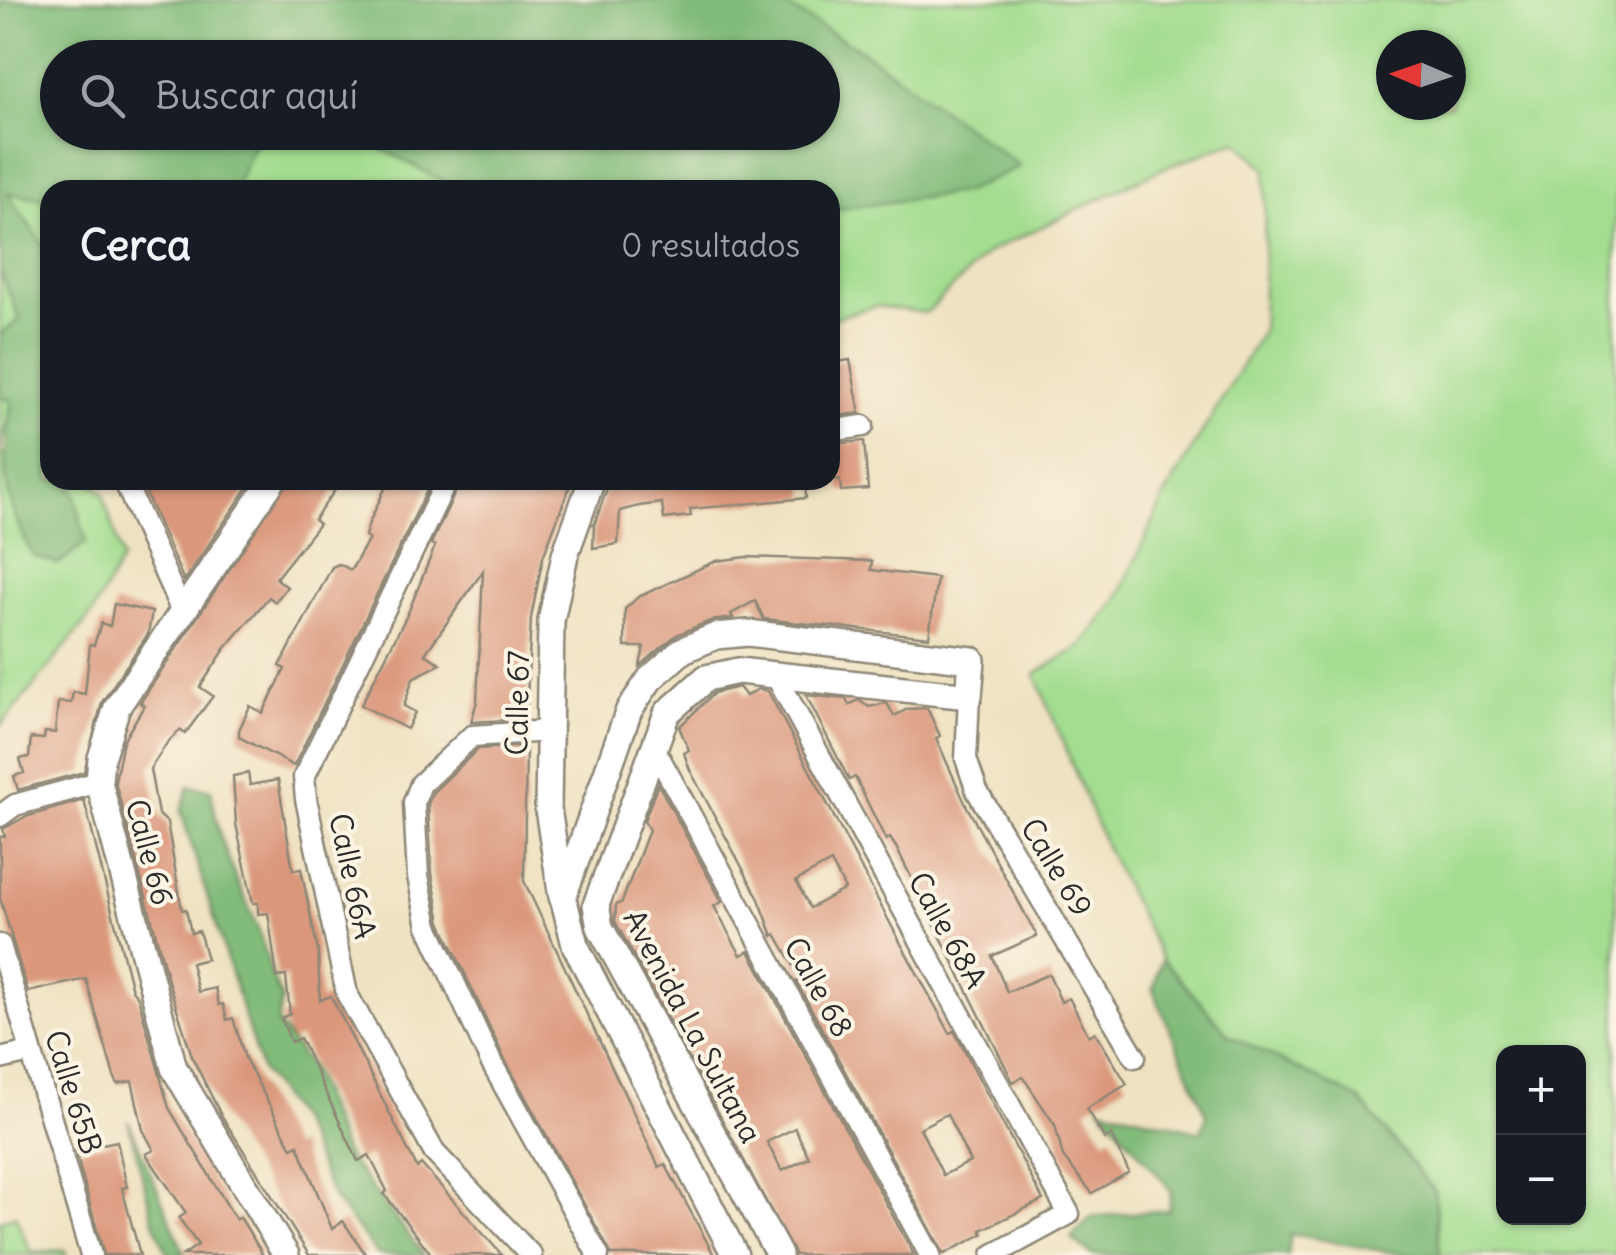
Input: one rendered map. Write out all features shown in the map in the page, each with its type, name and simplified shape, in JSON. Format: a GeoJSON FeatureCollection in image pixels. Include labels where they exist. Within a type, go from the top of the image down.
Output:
{"type":"FeatureCollection","features":[{"type":"Feature","properties":{"kind":"street"},"geometry":{"type":"LineString","coordinates":[[840,429],[863,426]]}},
{"type":"Feature","properties":{"kind":"street"},"geometry":{"type":"LineString","coordinates":[[128,490],[183,614]]}},
{"type":"Feature","properties":{"kind":"street","name":"Calle 66"},"geometry":{"type":"LineString","coordinates":[[265,490],[117,707],[101,758],[99,782],[174,1068],[286,1255]]}},
{"type":"Feature","properties":{"kind":"street","name":"Calle 66A"},"geometry":{"type":"LineString","coordinates":[[442,490],[304,777],[306,799],[347,994],[434,1152],[531,1255]]}},
{"type":"Feature","properties":{"kind":"street","name":"Calle 67"},"geometry":{"type":"LineString","coordinates":[[562,898],[548,808],[551,621],[566,554],[588,490]]}},
{"type":"Feature","properties":{"kind":"street"},"geometry":{"type":"LineString","coordinates":[[735,1255],[574,944],[562,898],[629,710],[650,679],[684,650],[716,636],[748,633],[972,660],[968,696]]}},
{"type":"Feature","properties":{"kind":"street","name":"Avenida La Sultana"},"geometry":{"type":"LineString","coordinates":[[778,1255],[600,927],[596,905],[667,713],[706,678],[738,671],[968,696]]}},
{"type":"Feature","properties":{"kind":"street","name":"Calle 68A"},"geometry":{"type":"LineString","coordinates":[[775,674],[1068,1214],[993,1255]]}},
{"type":"Feature","properties":{"kind":"street","name":"Calle 69"},"geometry":{"type":"LineString","coordinates":[[968,696],[966,759],[977,790],[1135,1058]]}},
{"type":"Feature","properties":{"kind":"street","name":"Calle 66A"},"geometry":{"type":"LineString","coordinates":[[550,731],[472,736],[421,784],[414,802],[418,876],[428,926],[491,1062],[598,1255]]}},
{"type":"Feature","properties":{"kind":"street","name":"Calle 68"},"geometry":{"type":"LineString","coordinates":[[654,748],[930,1255]]}},
{"type":"Feature","properties":{"kind":"street"},"geometry":{"type":"LineString","coordinates":[[0,816],[15,805],[99,782]]}},
{"type":"Feature","properties":{"kind":"street"},"geometry":{"type":"LineString","coordinates":[[562,898],[596,905]]}},
{"type":"Feature","properties":{"kind":"street","name":"Calle 65B"},"geometry":{"type":"LineString","coordinates":[[0,946],[91,1255]]}},
{"type":"Feature","properties":{"kind":"street"},"geometry":{"type":"LineString","coordinates":[[0,1059],[30,1052]]}},
{"type":"Feature","properties":{"kind":"green space"},"geometry":{"type":"Polygon","coordinates":[[[0,0],[753,0],[782,4],[864,52],[1020,166],[965,192],[840,209],[840,180],[440,180],[385,150],[840,150],[840,40],[40,40],[40,150],[252,150],[239,180],[40,180],[40,198],[7,193],[40,241],[40,490],[72,490],[86,542],[59,564],[33,556],[15,516],[6,480],[12,400],[0,399],[0,335],[20,319],[0,271],[0,0]]]}},
{"type":"Feature","properties":{"kind":"green space"},"geometry":{"type":"Polygon","coordinates":[[[753,0],[1616,0],[1616,1255],[1440,1255],[1434,1190],[1359,1099],[1229,1035],[1162,959],[1107,850],[1035,674],[1081,646],[1117,600],[1165,495],[1262,332],[1266,169],[1237,141],[1164,168],[989,252],[926,313],[876,306],[840,316],[840,209],[965,192],[1019,166],[864,52],[782,4],[753,0]]]}},
{"type":"Feature","properties":{"kind":"green space"},"geometry":{"type":"Polygon","coordinates":[[[252,150],[385,150],[440,180],[238,180],[252,150]]]}},
{"type":"Feature","properties":{"kind":"green space"},"geometry":{"type":"Polygon","coordinates":[[[6,193],[40,198],[40,241],[6,193]]]}},
{"type":"Feature","properties":{"kind":"green space"},"geometry":{"type":"Polygon","coordinates":[[[0,271],[20,319],[0,335],[0,271]]]}},
{"type":"Feature","properties":{"kind":"green space"},"geometry":{"type":"Polygon","coordinates":[[[0,399],[12,400],[0,452],[0,399]]]}},
{"type":"Feature","properties":{"kind":"green space"},"geometry":{"type":"Polygon","coordinates":[[[0,452],[40,475],[40,490],[65,490],[75,496],[72,490],[99,490],[122,559],[92,614],[0,727],[0,452]]]}},
{"type":"Feature","properties":{"kind":"green space"},"geometry":{"type":"Polygon","coordinates":[[[189,786],[211,790],[223,845],[282,999],[277,1023],[311,1068],[345,1154],[424,1255],[378,1255],[334,1199],[299,1122],[261,1070],[181,811],[189,786]]]}},
{"type":"Feature","properties":{"kind":"green space"},"geometry":{"type":"Polygon","coordinates":[[[1162,959],[1229,1035],[1359,1099],[1434,1191],[1440,1255],[1405,1255],[1291,1234],[1288,1255],[1092,1255],[1071,1238],[1091,1217],[1169,1210],[1171,1190],[1100,1107],[1201,1132],[1207,1115],[1153,990],[1162,959]]]}},
{"type":"Feature","properties":{"kind":"green space"},"geometry":{"type":"Polygon","coordinates":[[[128,1120],[185,1255],[168,1255],[154,1222],[128,1120]]]}},
{"type":"Feature","properties":{"kind":"green space"},"geometry":{"type":"Polygon","coordinates":[[[15,1215],[31,1252],[64,1250],[67,1255],[0,1255],[0,1221],[15,1215]]]}},
{"type":"Feature","properties":{"kind":"building"},"geometry":{"type":"Polygon","coordinates":[[[850,360],[860,413],[840,416],[840,362],[850,360]]]}},
{"type":"Feature","properties":{"kind":"building"},"geometry":{"type":"Polygon","coordinates":[[[864,441],[868,489],[841,491],[840,443],[864,441]]]}},
{"type":"Feature","properties":{"kind":"building"},"geometry":{"type":"Polygon","coordinates":[[[144,490],[246,490],[184,581],[144,490]]]}},
{"type":"Feature","properties":{"kind":"building"},"geometry":{"type":"Polygon","coordinates":[[[282,490],[335,490],[314,520],[319,524],[276,578],[287,587],[275,602],[269,597],[225,649],[200,687],[213,696],[185,734],[180,730],[167,743],[150,769],[158,814],[167,822],[182,910],[186,909],[191,933],[199,931],[207,959],[191,963],[198,992],[215,988],[219,1005],[223,1004],[227,1020],[233,1018],[245,1058],[292,1148],[298,1145],[332,1229],[343,1221],[366,1255],[309,1255],[221,1115],[193,1059],[115,781],[123,741],[144,706],[140,703],[282,490]]]}},
{"type":"Feature","properties":{"kind":"building"},"geometry":{"type":"Polygon","coordinates":[[[384,490],[427,490],[294,766],[239,737],[239,730],[250,706],[263,713],[285,669],[280,666],[332,567],[339,564],[351,570],[369,539],[365,536],[384,490]]]}},
{"type":"Feature","properties":{"kind":"building"},"geometry":{"type":"Polygon","coordinates":[[[456,490],[568,490],[543,557],[531,618],[526,719],[471,722],[477,701],[483,571],[425,654],[441,664],[413,678],[404,706],[415,712],[407,729],[361,705],[408,613],[435,546],[431,544],[456,490]]]}},
{"type":"Feature","properties":{"kind":"building"},"geometry":{"type":"Polygon","coordinates":[[[606,490],[806,490],[806,498],[690,509],[691,516],[664,519],[662,503],[620,511],[618,544],[593,548],[594,525],[606,490]]]}},
{"type":"Feature","properties":{"kind":"building"},"geometry":{"type":"Polygon","coordinates":[[[746,557],[872,561],[871,570],[937,578],[929,637],[764,619],[755,601],[731,614],[733,618],[710,621],[676,635],[640,666],[644,647],[625,647],[625,609],[638,597],[716,561],[746,557]]]}},
{"type":"Feature","properties":{"kind":"building"},"geometry":{"type":"Polygon","coordinates":[[[114,604],[152,612],[148,634],[102,702],[84,772],[18,790],[14,776],[24,773],[20,759],[29,757],[31,738],[44,739],[45,732],[55,733],[58,702],[71,703],[73,692],[85,694],[90,644],[94,645],[101,623],[110,626],[114,604]]]}},
{"type":"Feature","properties":{"kind":"building"},"geometry":{"type":"Polygon","coordinates":[[[739,687],[746,696],[758,689],[768,691],[900,942],[950,1033],[954,1031],[1043,1200],[981,1230],[983,1234],[944,1254],[796,981],[800,979],[791,960],[776,934],[773,936],[759,899],[690,770],[684,753],[689,750],[679,727],[714,693],[739,687]],[[831,862],[796,881],[810,908],[845,889],[831,862]],[[947,1114],[920,1128],[943,1175],[970,1162],[947,1114]]]}},
{"type":"Feature","properties":{"kind":"building"},"geometry":{"type":"Polygon","coordinates":[[[806,695],[846,699],[849,705],[858,700],[869,707],[887,703],[894,716],[908,709],[927,708],[965,803],[1037,936],[992,956],[1007,992],[1049,974],[1061,1002],[1069,998],[1089,1036],[1095,1032],[1127,1084],[1086,1109],[1105,1139],[1111,1135],[1129,1172],[1092,1193],[1063,1157],[1055,1125],[1023,1077],[1013,1082],[896,847],[890,838],[886,840],[855,777],[849,780],[806,695]]]}},
{"type":"Feature","properties":{"kind":"building"},"geometry":{"type":"Polygon","coordinates":[[[526,746],[524,881],[659,1167],[665,1164],[714,1255],[612,1255],[503,1056],[441,922],[432,874],[428,804],[433,792],[478,749],[526,746]]]}},
{"type":"Feature","properties":{"kind":"building"},"geometry":{"type":"Polygon","coordinates":[[[248,773],[250,785],[278,780],[293,870],[301,869],[318,952],[320,1000],[331,996],[417,1168],[421,1164],[502,1255],[432,1255],[384,1194],[387,1191],[369,1155],[358,1161],[300,1038],[291,1042],[281,1018],[290,1014],[286,976],[277,977],[268,913],[258,914],[258,903],[253,903],[236,824],[233,776],[248,773]]]}},
{"type":"Feature","properties":{"kind":"building"},"geometry":{"type":"Polygon","coordinates":[[[658,784],[722,902],[714,906],[729,934],[741,955],[749,951],[914,1255],[795,1255],[615,921],[616,905],[622,902],[649,830],[644,821],[658,784]],[[795,1128],[767,1142],[782,1171],[809,1158],[795,1128]]]}},
{"type":"Feature","properties":{"kind":"building"},"geometry":{"type":"Polygon","coordinates":[[[84,800],[132,990],[138,997],[169,1108],[236,1220],[240,1217],[263,1255],[183,1255],[198,1245],[179,1218],[186,1213],[146,1154],[154,1150],[143,1130],[132,1081],[118,1084],[114,1076],[86,979],[28,992],[0,898],[0,837],[5,836],[3,829],[25,817],[84,800]]]}},
{"type":"Feature","properties":{"kind":"building"},"geometry":{"type":"Polygon","coordinates":[[[117,1141],[127,1187],[122,1188],[140,1255],[104,1255],[75,1150],[117,1141]]]}}]}
